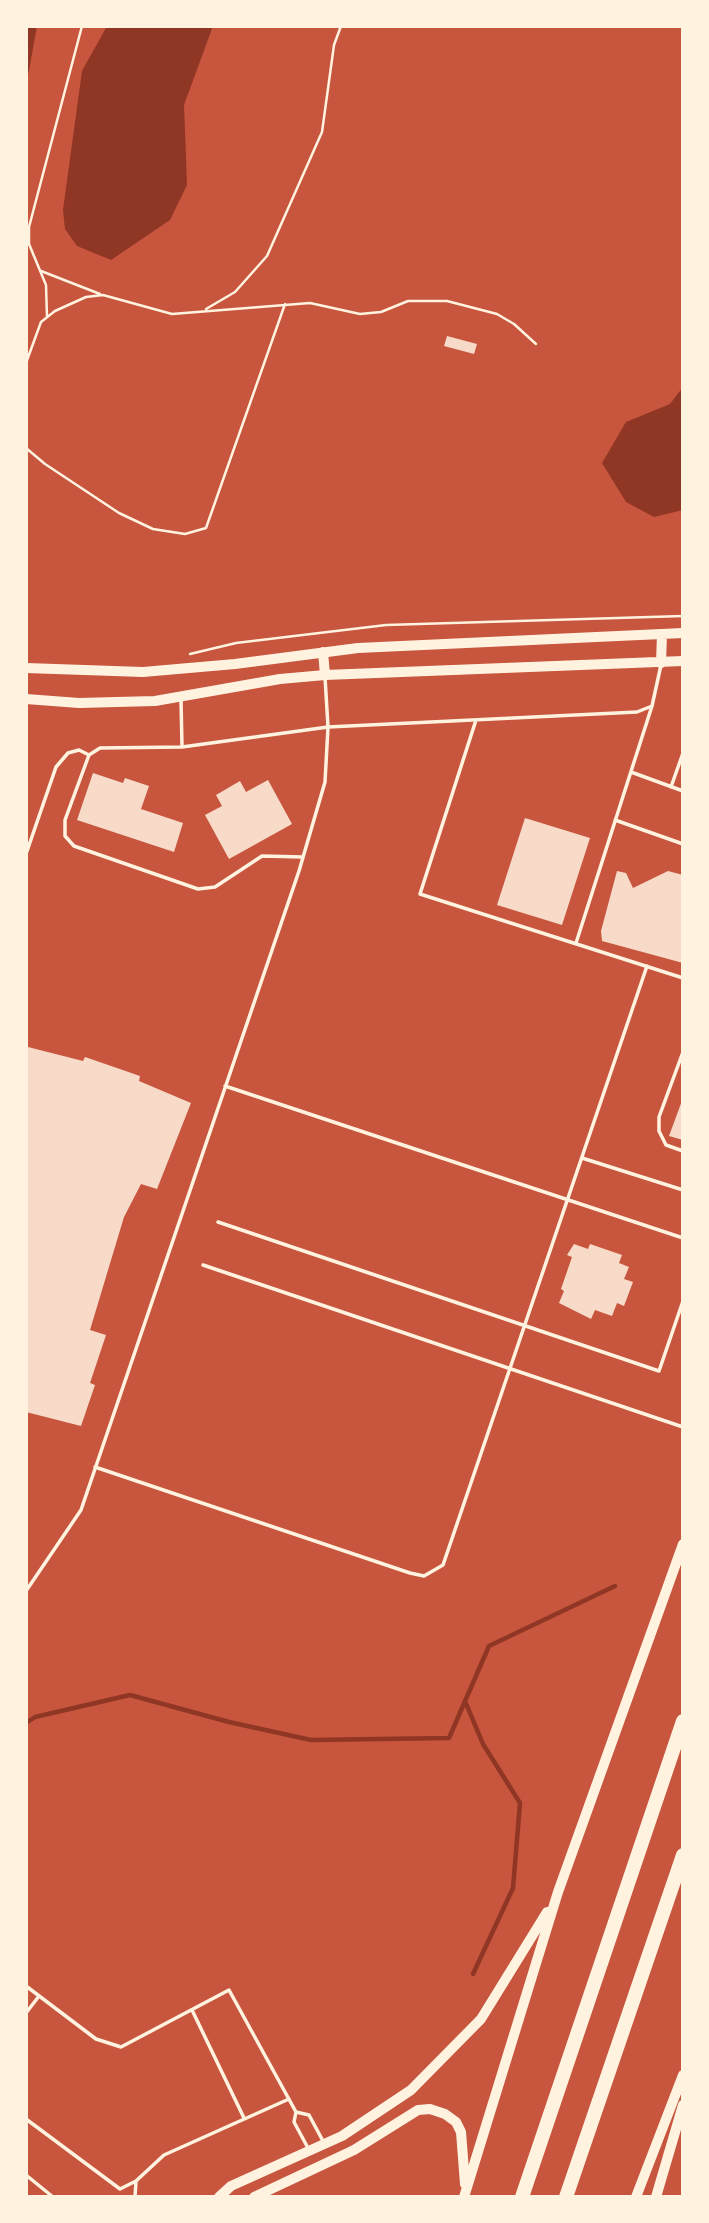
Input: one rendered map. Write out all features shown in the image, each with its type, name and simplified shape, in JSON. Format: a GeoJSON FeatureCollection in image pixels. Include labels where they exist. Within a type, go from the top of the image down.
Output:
{"type":"FeatureCollection","features":[{"type":"Feature","properties":{"kind":"highway"},"geometry":{"type":"LineString","coordinates":[[522,2197],[683,1721]]}},
{"type":"Feature","properties":{"kind":"highway"},"geometry":{"type":"LineString","coordinates":[[566,2197],[683,1855]]}},
{"type":"Feature","properties":{"kind":"main road"},"geometry":{"type":"LineString","coordinates":[[465,2194],[558,1892],[683,1544]]}},
{"type":"Feature","properties":{"kind":"main road"},"geometry":{"type":"LineString","coordinates":[[219,2197],[231,2186],[325,2144],[377,2114],[411,2090],[458,2045],[498,1996],[558,1892]]}},
{"type":"Feature","properties":{"kind":"main road"},"geometry":{"type":"LineString","coordinates":[[636,2197],[683,2075]]}},
{"type":"Feature","properties":{"kind":"main road"},"geometry":{"type":"LineString","coordinates":[[656,2197],[683,2105]]}},
{"type":"Feature","properties":{"kind":"main road"},"geometry":{"type":"LineString","coordinates":[[254,2197],[354,2150],[418,2110],[430,2109],[445,2114],[456,2122],[461,2132],[465,2194]]}},
{"type":"Feature","properties":{"kind":"street"},"geometry":{"type":"LineString","coordinates":[[26,668],[155,671],[323,652],[683,633]]}},
{"type":"Feature","properties":{"kind":"street"},"geometry":{"type":"LineString","coordinates":[[661,663],[662,634]]}},
{"type":"Feature","properties":{"kind":"street"},"geometry":{"type":"LineString","coordinates":[[323,652],[325,675]]}},
{"type":"Feature","properties":{"kind":"street"},"geometry":{"type":"LineString","coordinates":[[26,699],[79,703],[181,699],[281,679],[325,675],[683,661]]}},
{"type":"Feature","properties":{"kind":"lane"},"geometry":{"type":"LineString","coordinates":[[576,943],[652,706],[661,663]]}},
{"type":"Feature","properties":{"kind":"lane"},"geometry":{"type":"LineString","coordinates":[[26,1591],[81,1510],[303,857],[325,782],[328,727],[325,675]]}},
{"type":"Feature","properties":{"kind":"lane"},"geometry":{"type":"LineString","coordinates":[[181,699],[181,747]]}},
{"type":"Feature","properties":{"kind":"lane"},"geometry":{"type":"LineString","coordinates":[[303,857],[262,856],[215,887],[198,889],[74,846],[65,835],[65,820],[89,755],[100,748],[181,747],[328,727],[637,712],[652,706]]}},
{"type":"Feature","properties":{"kind":"lane"},"geometry":{"type":"LineString","coordinates":[[476,720],[420,894],[683,978]]}},
{"type":"Feature","properties":{"kind":"lane"},"geometry":{"type":"LineString","coordinates":[[26,854],[56,767],[68,753],[79,750],[89,755]]}},
{"type":"Feature","properties":{"kind":"lane"},"geometry":{"type":"LineString","coordinates":[[671,787],[683,753]]}},
{"type":"Feature","properties":{"kind":"lane"},"geometry":{"type":"LineString","coordinates":[[631,772],[683,791]]}},
{"type":"Feature","properties":{"kind":"lane"},"geometry":{"type":"LineString","coordinates":[[615,820],[683,844]]}},
{"type":"Feature","properties":{"kind":"lane"},"geometry":{"type":"LineString","coordinates":[[95,1467],[424,1576],[443,1565],[647,966]]}},
{"type":"Feature","properties":{"kind":"lane"},"geometry":{"type":"LineString","coordinates":[[683,1052],[659,1117],[659,1131],[666,1145],[683,1151]]}},
{"type":"Feature","properties":{"kind":"lane"},"geometry":{"type":"LineString","coordinates":[[225,1086],[683,1238]]}},
{"type":"Feature","properties":{"kind":"lane"},"geometry":{"type":"LineString","coordinates":[[582,1158],[683,1190]]}},
{"type":"Feature","properties":{"kind":"lane"},"geometry":{"type":"LineString","coordinates":[[218,1222],[659,1371],[683,1301]]}},
{"type":"Feature","properties":{"kind":"lane"},"geometry":{"type":"LineString","coordinates":[[203,1265],[683,1427]]}},
{"type":"Feature","properties":{"kind":"lane"},"geometry":{"type":"LineString","coordinates":[[26,1986],[96,2039],[121,2047],[229,1990],[296,2112],[294,2122],[310,2152]]}},
{"type":"Feature","properties":{"kind":"lane"},"geometry":{"type":"LineString","coordinates":[[26,2012],[39,1996]]}},
{"type":"Feature","properties":{"kind":"lane"},"geometry":{"type":"LineString","coordinates":[[192,2010],[245,2119]]}},
{"type":"Feature","properties":{"kind":"lane"},"geometry":{"type":"LineString","coordinates":[[26,2119],[120,2189],[136,2181],[164,2155],[289,2099]]}},
{"type":"Feature","properties":{"kind":"lane"},"geometry":{"type":"LineString","coordinates":[[296,2112],[309,2115],[325,2144]]}},
{"type":"Feature","properties":{"kind":"lane"},"geometry":{"type":"LineString","coordinates":[[26,2175],[53,2197]]}},
{"type":"Feature","properties":{"kind":"lane"},"geometry":{"type":"LineString","coordinates":[[135,2197],[136,2181]]}},
{"type":"Feature","properties":{"kind":"path"},"geometry":{"type":"LineString","coordinates":[[47,317],[46,285],[29,244],[29,227],[82,26]]}},
{"type":"Feature","properties":{"kind":"path"},"geometry":{"type":"LineString","coordinates":[[203,311],[235,292],[267,256],[322,132],[334,45],[341,26]]}},
{"type":"Feature","properties":{"kind":"path"},"geometry":{"type":"LineString","coordinates":[[41,271],[103,295],[172,314],[310,303],[360,314],[381,312],[408,301],[447,301],[497,314],[514,324],[536,344]]}},
{"type":"Feature","properties":{"kind":"path"},"geometry":{"type":"LineString","coordinates":[[26,363],[41,322],[86,297],[103,295]]}},
{"type":"Feature","properties":{"kind":"path"},"geometry":{"type":"LineString","coordinates":[[26,448],[45,464],[119,513],[153,529],[185,534],[206,528],[285,304]]}},
{"type":"Feature","properties":{"kind":"shaded area"},"geometry":{"type":"Polygon","coordinates":[[[26,26],[37,26],[26,87],[26,26]]]}},
{"type":"Feature","properties":{"kind":"shaded area"},"geometry":{"type":"Polygon","coordinates":[[[107,26],[213,26],[184,105],[187,185],[170,220],[111,260],[77,246],[65,229],[63,210],[82,71],[107,26]]]}},
{"type":"Feature","properties":{"kind":"shaded area"},"geometry":{"type":"Polygon","coordinates":[[[683,387],[683,510],[654,517],[626,502],[602,463],[626,422],[670,404],[683,387]]]}},
{"type":"Feature","properties":{"kind":"building"},"geometry":{"type":"Polygon","coordinates":[[[447,336],[477,344],[474,354],[444,346],[447,336]]]}},
{"type":"Feature","properties":{"kind":"building"},"geometry":{"type":"Polygon","coordinates":[[[93,773],[123,783],[125,778],[149,786],[141,809],[183,823],[174,852],[77,820],[93,773]]]}},
{"type":"Feature","properties":{"kind":"building"},"geometry":{"type":"Polygon","coordinates":[[[268,780],[292,824],[229,859],[205,815],[222,806],[216,795],[240,781],[246,792],[268,780]]]}},
{"type":"Feature","properties":{"kind":"building"},"geometry":{"type":"Polygon","coordinates":[[[525,818],[590,838],[562,925],[497,905],[525,818]]]}},
{"type":"Feature","properties":{"kind":"building"},"geometry":{"type":"Polygon","coordinates":[[[617,871],[626,873],[633,888],[668,871],[683,875],[683,963],[602,941],[601,931],[617,871]]]}},
{"type":"Feature","properties":{"kind":"building"},"geometry":{"type":"Polygon","coordinates":[[[28,1047],[83,1061],[85,1057],[140,1076],[139,1081],[191,1103],[157,1189],[141,1184],[124,1217],[90,1330],[106,1335],[90,1383],[95,1385],[81,1426],[26,1412],[28,1047]]]}},
{"type":"Feature","properties":{"kind":"building"},"geometry":{"type":"Polygon","coordinates":[[[683,1098],[683,1140],[669,1136],[683,1098]]]}},
{"type":"Feature","properties":{"kind":"building"},"geometry":{"type":"Polygon","coordinates":[[[574,1244],[588,1249],[590,1244],[622,1255],[619,1263],[629,1267],[624,1279],[633,1282],[624,1306],[617,1303],[612,1316],[595,1310],[591,1319],[559,1303],[572,1257],[567,1255],[574,1244]]]}},
{"type":"Feature","properties":{"kind":"waterway"},"geometry":{"type":"LineString","coordinates":[[26,1723],[35,1717],[130,1695],[229,1722],[311,1740],[449,1738],[489,1646],[615,1586]]}},
{"type":"Feature","properties":{"kind":"waterway"},"geometry":{"type":"LineString","coordinates":[[465,1701],[483,1744],[520,1803],[513,1888],[473,1974]]}}]}
